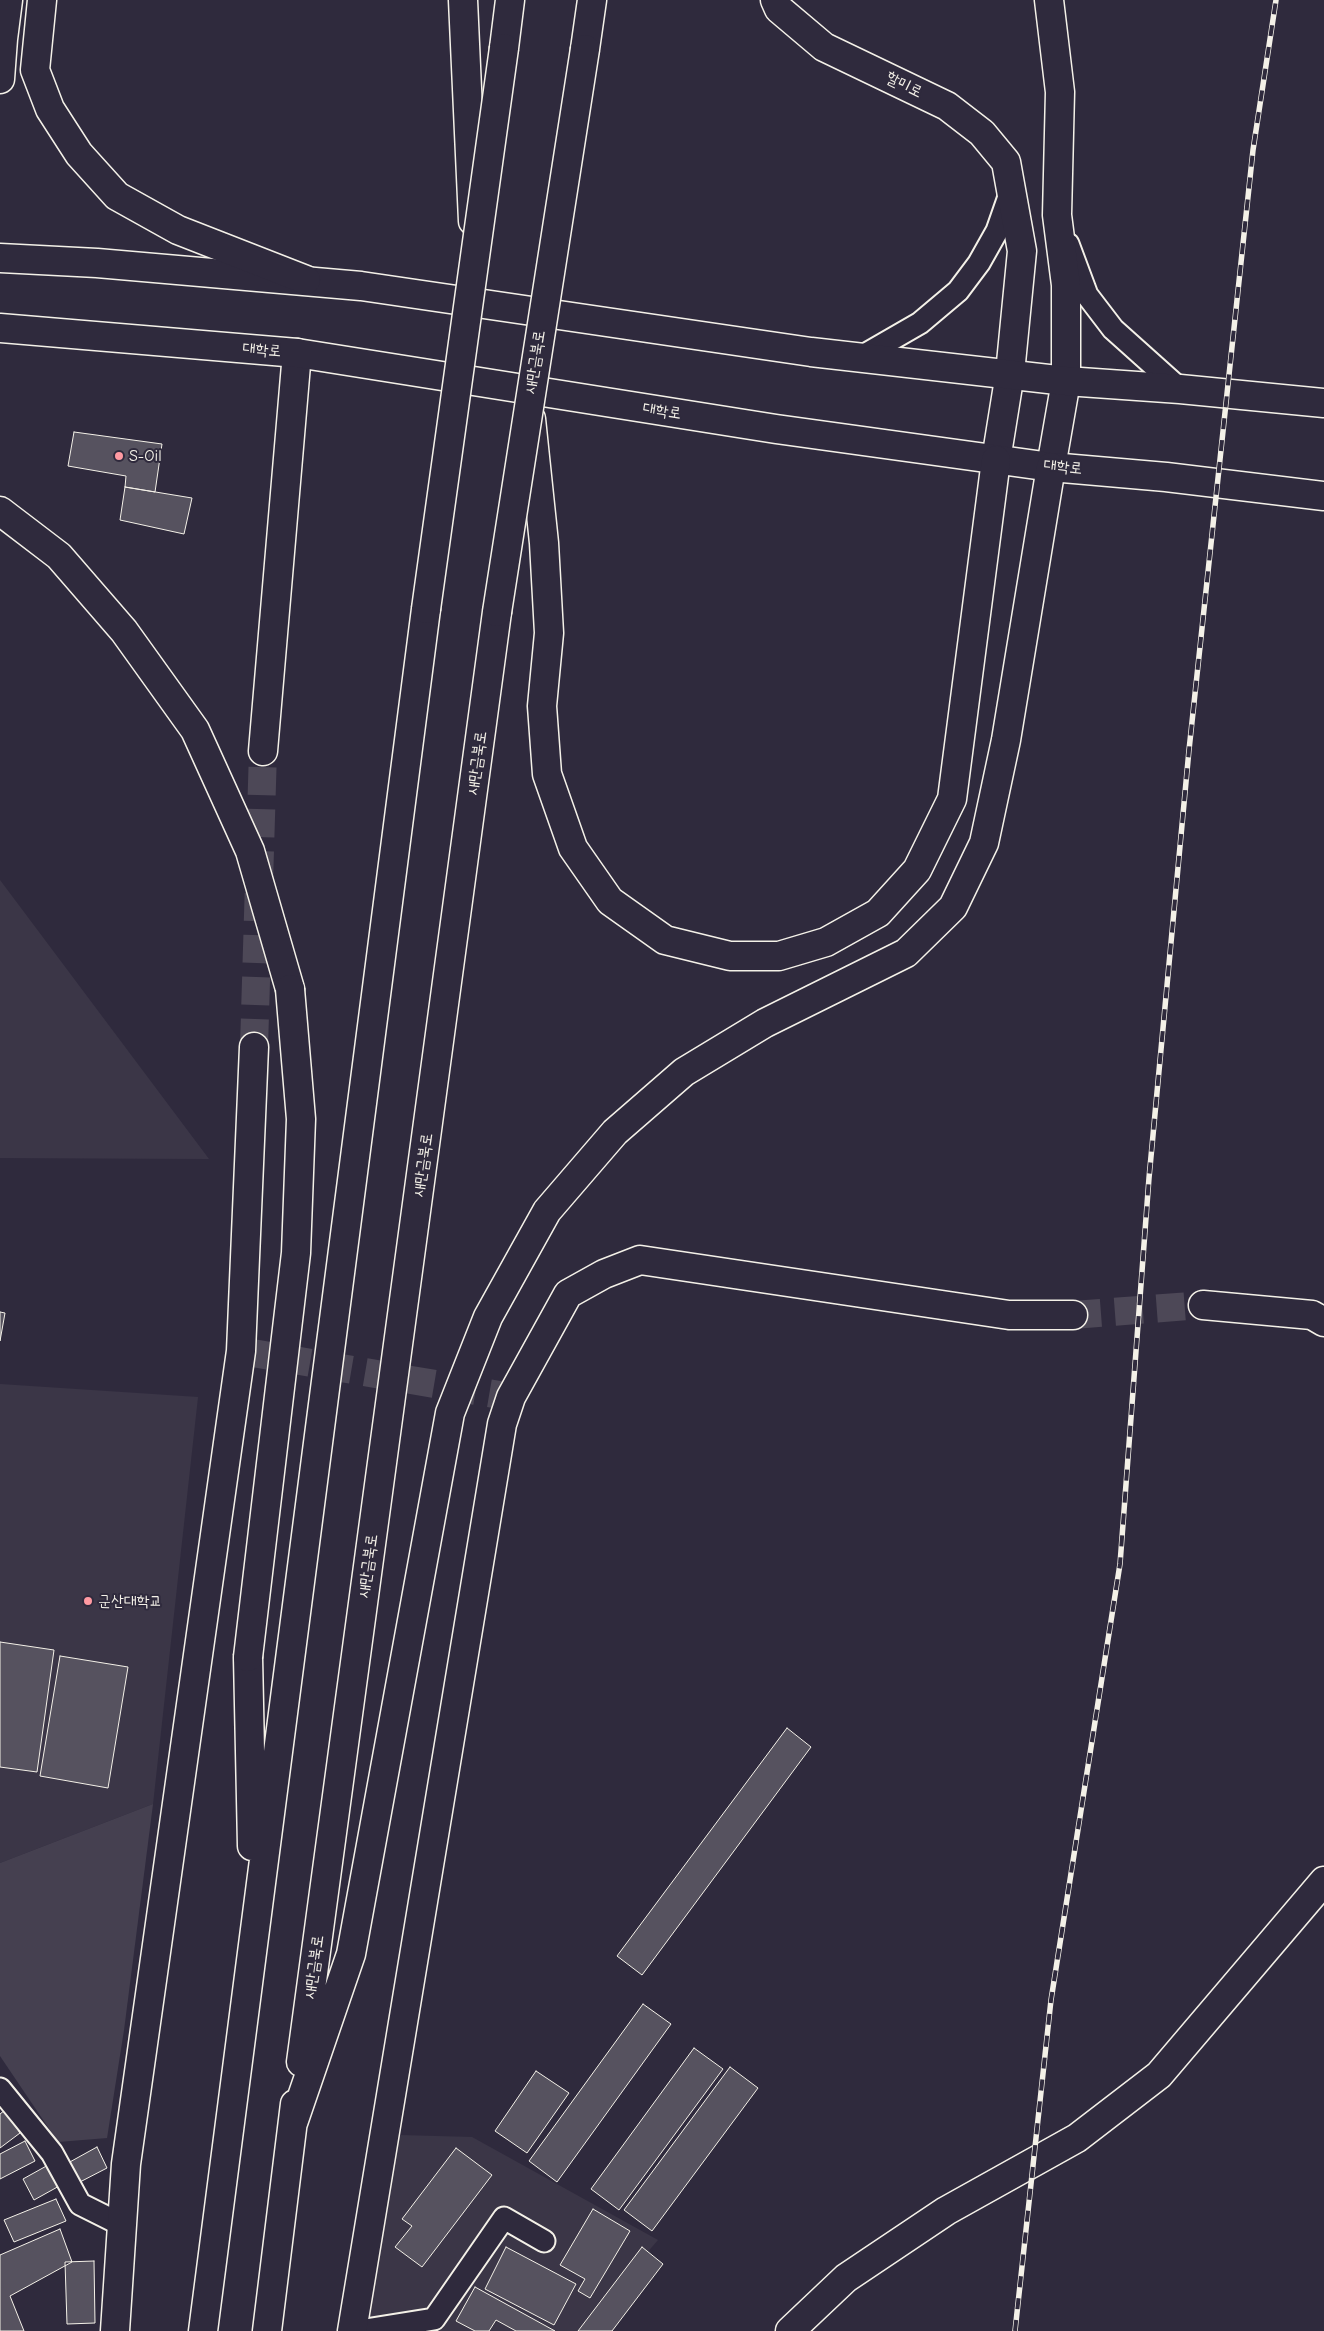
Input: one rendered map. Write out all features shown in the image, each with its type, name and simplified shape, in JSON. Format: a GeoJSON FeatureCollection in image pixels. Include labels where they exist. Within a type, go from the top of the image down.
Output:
{"type":"FeatureCollection","features":[{"type":"Feature","properties":{"kind":"main road"},"geometry":{"type":"LineString","coordinates":[[0,79],[2,42],[8,0]]}},
{"type":"Feature","properties":{"kind":"main road"},"geometry":{"type":"LineString","coordinates":[[42,0],[35,70],[50,109],[79,154],[117,196],[178,230],[306,280]]}},
{"type":"Feature","properties":{"kind":"main road"},"geometry":{"type":"LineString","coordinates":[[203,2331],[426,608],[510,0]]}},
{"type":"Feature","properties":{"kind":"main road","name":"새만금북로"},"geometry":{"type":"LineString","coordinates":[[267,2331],[293,2123],[498,612],[529,399],[592,0]]}},
{"type":"Feature","properties":{"kind":"main road","name":"할미로"},"geometry":{"type":"LineString","coordinates":[[529,399],[544,542],[549,633],[542,706],[547,774],[573,848],[610,901],[665,940],[730,956],[779,956],[826,942],[878,913],[917,870],[952,799],[996,460],[1010,373],[1022,251],[1006,162],[982,133],[947,106],[824,47],[779,9],[775,0]]}},
{"type":"Feature","properties":{"kind":"main road"},"geometry":{"type":"LineString","coordinates":[[293,2123],[350,1954],[450,1413],[488,1317],[547,1211],[615,1132],[684,1072],[765,1023],[906,953],[953,907],[984,844],[1006,740],[1066,381],[1066,286],[1057,215],[1060,92],[1049,0]]}},
{"type":"Feature","properties":{"kind":"main road"},"geometry":{"type":"LineString","coordinates":[[464,10],[474,255]]}},
{"type":"Feature","properties":{"kind":"main road"},"geometry":{"type":"LineString","coordinates":[[0,258],[97,262],[361,286],[811,352],[1010,373],[1066,381],[1180,389],[1324,403]]}},
{"type":"Feature","properties":{"kind":"main road","name":"대학로"},"geometry":{"type":"LineString","coordinates":[[0,328],[297,353],[776,429],[996,460],[1166,477],[1324,496]]}},
{"type":"Feature","properties":{"kind":"main road"},"geometry":{"type":"LineString","coordinates":[[263,751],[297,353]]}},
{"type":"Feature","properties":{"kind":"main road"},"geometry":{"type":"LineString","coordinates":[[0,511],[59,556],[124,631],[195,730],[250,851],[290,988],[301,1119],[296,1253],[248,1658],[254,1937]]}},
{"type":"Feature","properties":{"kind":"main road"},"geometry":{"type":"LineString","coordinates":[[115,2331],[126,2164],[241,1351],[254,1047]]}},
{"type":"Feature","properties":{"kind":"main road"},"geometry":{"type":"LineString","coordinates":[[352,2331],[502,1424],[511,1398],[568,1294],[604,1274],[640,1260],[1009,1315],[1074,1316]]}},
{"type":"Feature","properties":{"kind":"main road"},"geometry":{"type":"LineString","coordinates":[[1203,1305],[1312,1316],[1324,1322]]}},
{"type":"Feature","properties":{"kind":"main road"},"geometry":{"type":"LineString","coordinates":[[790,2331],[846,2278],[946,2211],[1077,2138],[1159,2075],[1324,1881]]}},
{"type":"Feature","properties":{"kind":"lane"},"geometry":{"type":"LineString","coordinates":[[861,357],[920,323],[958,291],[980,263],[997,231],[1012,189]]}},
{"type":"Feature","properties":{"kind":"lane"},"geometry":{"type":"LineString","coordinates":[[1057,215],[1087,295],[1113,329],[1180,389]]}},
{"type":"Feature","properties":{"kind":"lane"},"geometry":{"type":"LineString","coordinates":[[0,2089],[52,2153],[80,2204],[122,2225]]}},
{"type":"Feature","properties":{"kind":"lane"},"geometry":{"type":"LineString","coordinates":[[359,2331],[434,2319],[504,2218],[544,2241]]}},
{"type":"Feature","properties":{"kind":"shaded area"},"geometry":{"type":"Polygon","coordinates":[[[0,880],[209,1159],[0,1158],[0,880]]]}},
{"type":"Feature","properties":{"kind":"shaded area","name":"군산대학교"},"geometry":{"type":"Polygon","coordinates":[[[0,1384],[198,1397],[153,1804],[0,1863],[0,1384]]]}},
{"type":"Feature","properties":{"kind":"shaded area"},"geometry":{"type":"Polygon","coordinates":[[[153,1804],[124,2030],[107,2138],[58,2142],[0,2056],[0,1863],[153,1804]]]}},
{"type":"Feature","properties":{"kind":"shaded area"},"geometry":{"type":"Polygon","coordinates":[[[399,2135],[472,2137],[658,2240],[579,2331],[364,2331],[399,2135]]]}},
{"type":"Feature","properties":{"kind":"building"},"geometry":{"type":"Polygon","coordinates":[[[74,432],[162,444],[155,492],[125,487],[126,476],[68,466],[74,432]]]}},
{"type":"Feature","properties":{"kind":"building"},"geometry":{"type":"Polygon","coordinates":[[[125,487],[192,498],[184,534],[120,520],[125,487]]]}},
{"type":"Feature","properties":{"kind":"building"},"geometry":{"type":"Polygon","coordinates":[[[0,1312],[5,1313],[0,1341],[0,1312]]]}},
{"type":"Feature","properties":{"kind":"building"},"geometry":{"type":"Polygon","coordinates":[[[0,1642],[54,1650],[37,1772],[0,1767],[0,1642]]]}},
{"type":"Feature","properties":{"kind":"building"},"geometry":{"type":"Polygon","coordinates":[[[60,1656],[128,1667],[108,1788],[40,1776],[60,1656]]]}},
{"type":"Feature","properties":{"kind":"building"},"geometry":{"type":"Polygon","coordinates":[[[787,1728],[811,1747],[642,1975],[617,1956],[787,1728]]]}},
{"type":"Feature","properties":{"kind":"building"},"geometry":{"type":"Polygon","coordinates":[[[643,2004],[671,2024],[557,2182],[529,2161],[643,2004]]]}},
{"type":"Feature","properties":{"kind":"building"},"geometry":{"type":"Polygon","coordinates":[[[694,2048],[723,2069],[619,2210],[591,2189],[694,2048]]]}},
{"type":"Feature","properties":{"kind":"building"},"geometry":{"type":"Polygon","coordinates":[[[730,2067],[758,2088],[652,2231],[624,2210],[730,2067]]]}},
{"type":"Feature","properties":{"kind":"building"},"geometry":{"type":"Polygon","coordinates":[[[536,2071],[569,2093],[527,2153],[495,2131],[536,2071]]]}},
{"type":"Feature","properties":{"kind":"building"},"geometry":{"type":"Polygon","coordinates":[[[5,2110],[20,2133],[0,2148],[0,2114],[5,2110]]]}},
{"type":"Feature","properties":{"kind":"building"},"geometry":{"type":"Polygon","coordinates":[[[25,2141],[35,2161],[0,2179],[0,2154],[25,2141]]]}},
{"type":"Feature","properties":{"kind":"building"},"geometry":{"type":"Polygon","coordinates":[[[97,2147],[107,2168],[78,2183],[68,2163],[97,2147]]]}},
{"type":"Feature","properties":{"kind":"building"},"geometry":{"type":"Polygon","coordinates":[[[456,2148],[492,2175],[422,2267],[395,2247],[412,2226],[402,2219],[456,2148]]]}},
{"type":"Feature","properties":{"kind":"building"},"geometry":{"type":"Polygon","coordinates":[[[50,2164],[61,2185],[34,2200],[23,2179],[50,2164]]]}},
{"type":"Feature","properties":{"kind":"building"},"geometry":{"type":"Polygon","coordinates":[[[56,2199],[66,2221],[14,2242],[4,2220],[56,2199]]]}},
{"type":"Feature","properties":{"kind":"building"},"geometry":{"type":"Polygon","coordinates":[[[593,2209],[630,2231],[590,2298],[578,2291],[585,2279],[560,2265],[593,2209]]]}},
{"type":"Feature","properties":{"kind":"building"},"geometry":{"type":"Polygon","coordinates":[[[60,2229],[72,2262],[10,2296],[24,2331],[0,2331],[0,2255],[60,2229]]]}},
{"type":"Feature","properties":{"kind":"building"},"geometry":{"type":"Polygon","coordinates":[[[506,2247],[576,2284],[554,2325],[485,2289],[506,2247]]]}},
{"type":"Feature","properties":{"kind":"building"},"geometry":{"type":"Polygon","coordinates":[[[642,2247],[663,2264],[612,2331],[578,2331],[642,2247]]]}},
{"type":"Feature","properties":{"kind":"building"},"geometry":{"type":"Polygon","coordinates":[[[94,2261],[95,2323],[67,2324],[65,2262],[94,2261]]]}},
{"type":"Feature","properties":{"kind":"building"},"geometry":{"type":"Polygon","coordinates":[[[475,2287],[555,2331],[516,2331],[496,2320],[489,2331],[475,2331],[456,2321],[475,2287]]]}},
{"type":"Feature","properties":{"kind":"tunnel"},"geometry":{"type":"LineString","coordinates":[[254,1047],[263,751]]}},
{"type":"Feature","properties":{"kind":"tunnel"},"geometry":{"type":"LineString","coordinates":[[1073,1315],[1203,1305]]}},
{"type":"Feature","properties":{"kind":"tunnel"},"geometry":{"type":"LineString","coordinates":[[241,1351],[511,1397]]}},
{"type":"Feature","properties":{"kind":"railway"},"geometry":{"type":"LineString","coordinates":[[1015,2331],[1051,2000],[1120,1564],[1149,1178],[1189,750],[1253,150],[1276,0]]}},
{"type":"Feature","properties":{"kind":"place","name":"S-Oil"},"geometry":{"type":"Point","coordinates":[119,456]}},
{"type":"Feature","properties":{"kind":"place","name":"군산대학교"},"geometry":{"type":"Point","coordinates":[88,1601]}}]}
